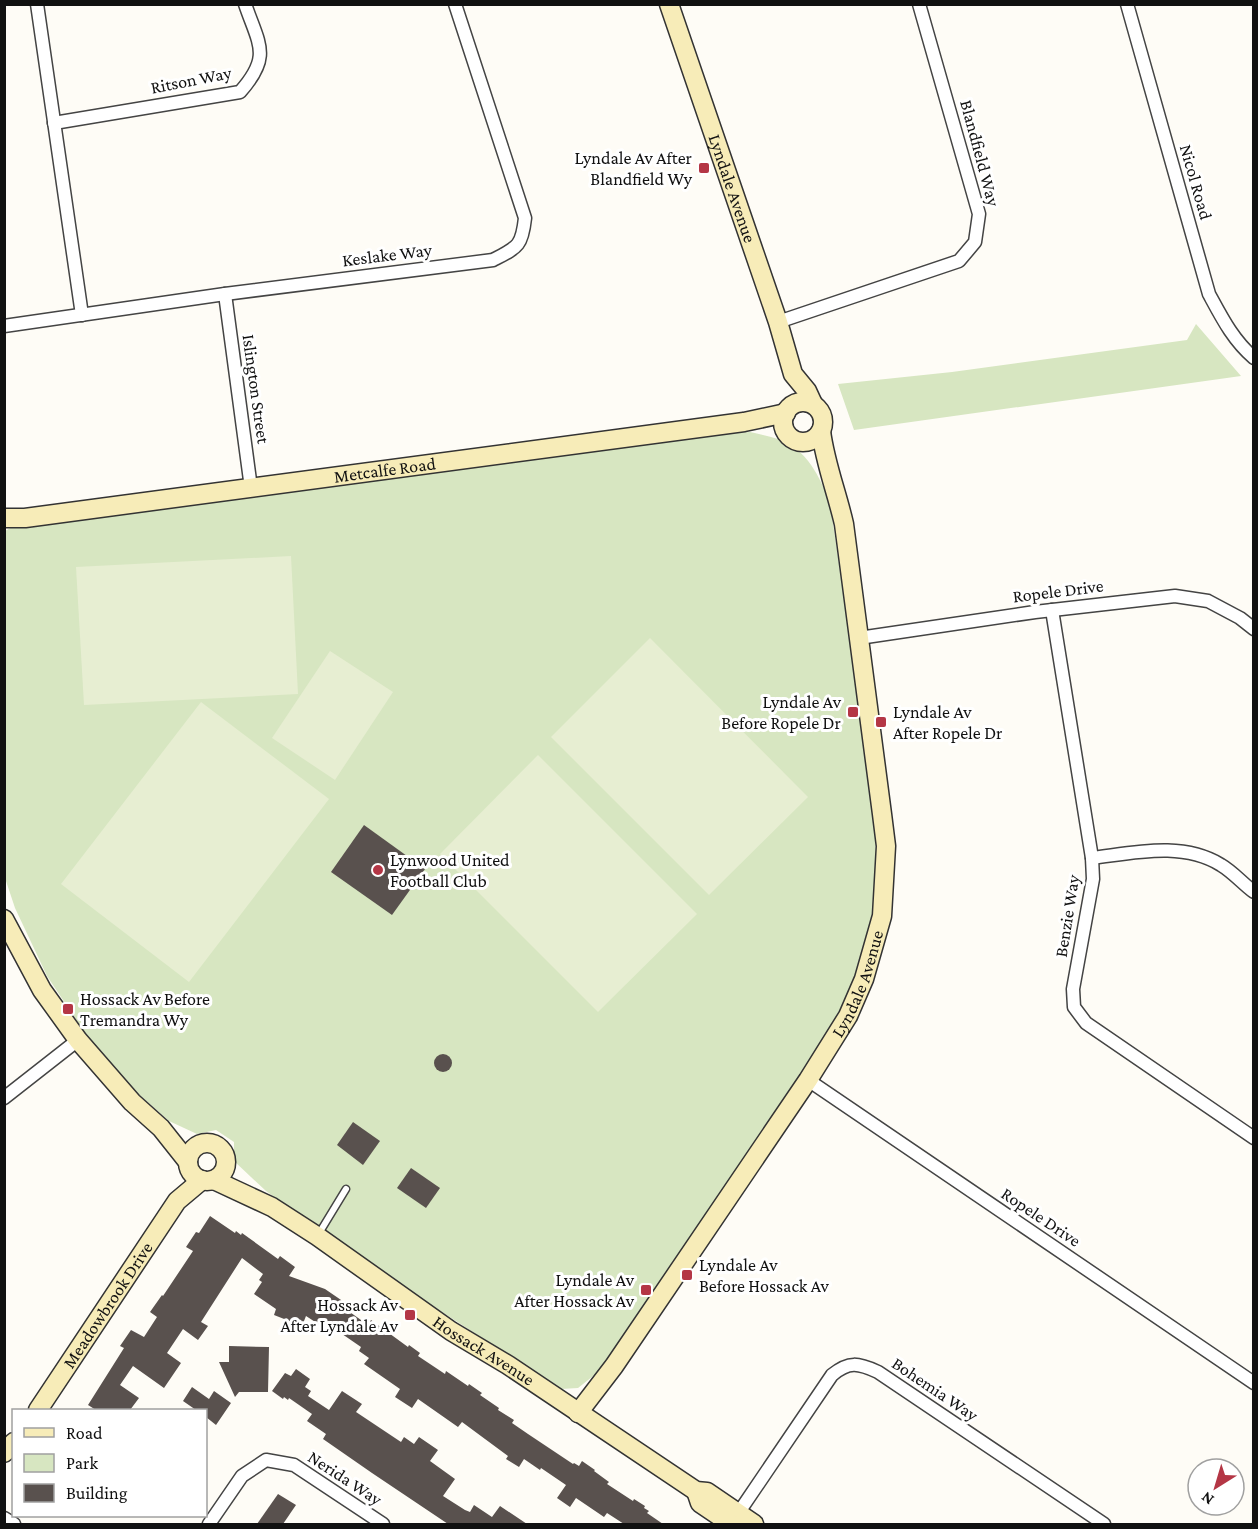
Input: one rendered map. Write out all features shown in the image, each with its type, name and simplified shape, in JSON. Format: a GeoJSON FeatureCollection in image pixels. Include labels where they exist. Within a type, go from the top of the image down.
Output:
{"type":"FeatureCollection","features":[{"type":"Feature","properties":{"kind":"street"},"geometry":{"type":"LineString","coordinates":[[37,4],[82,315]]}},
{"type":"Feature","properties":{"kind":"street","name":"Ritson Way"},"geometry":{"type":"LineString","coordinates":[[54,123],[240,92],[255,75],[262,51],[245,4]]}},
{"type":"Feature","properties":{"kind":"street","name":"Keslake Way"},"geometry":{"type":"LineString","coordinates":[[4,326],[225,294],[493,260],[514,249],[523,238],[525,218],[455,4]]}},
{"type":"Feature","properties":{"kind":"street","name":"Lyndale Avenue"},"geometry":{"type":"LineString","coordinates":[[578,1413],[620,1356],[808,1080],[848,1016],[864,979],[882,916],[886,846],[844,524],[837,494],[830,477],[821,431],[823,419],[794,374],[669,4]]}},
{"type":"Feature","properties":{"kind":"street","name":"Blandfield Way"},"geometry":{"type":"LineString","coordinates":[[778,322],[959,261],[975,242],[980,214],[919,4]]}},
{"type":"Feature","properties":{"kind":"street","name":"Nicol Road"},"geometry":{"type":"LineString","coordinates":[[1127,4],[1209,294],[1225,325],[1254,358]]}},
{"type":"Feature","properties":{"kind":"street","name":"Islington Street"},"geometry":{"type":"LineString","coordinates":[[225,294],[251,488]]}},
{"type":"Feature","properties":{"kind":"street","name":"Lyndale Avenue"},"geometry":{"type":"LineString","coordinates":[[794,374],[788,410],[783,424],[793,438],[830,477]]}},
{"type":"Feature","properties":{"kind":"street"},"geometry":{"type":"LineString","coordinates":[[788,410],[801,402],[813,404]]}},
{"type":"Feature","properties":{"kind":"street","name":"Metcalfe Road"},"geometry":{"type":"LineString","coordinates":[[4,519],[744,422],[788,410]]}},
{"type":"Feature","properties":{"kind":"street","name":"Metcalfe Road"},"geometry":{"type":"LineString","coordinates":[[744,422],[793,438]]}},
{"type":"Feature","properties":{"kind":"street"},"geometry":{"type":"LineString","coordinates":[[793,438],[808,441],[821,431]]}},
{"type":"Feature","properties":{"kind":"street","name":"Metcalfe Road"},"geometry":{"type":"LineString","coordinates":[[4,526],[25,518]]}},
{"type":"Feature","properties":{"kind":"street","name":"Ropele Drive"},"geometry":{"type":"LineString","coordinates":[[859,638],[1052,610],[1175,596],[1208,601],[1240,618],[1254,629]]}},
{"type":"Feature","properties":{"kind":"street","name":"Benzie Way"},"geometry":{"type":"LineString","coordinates":[[1052,610],[1092,858],[1093,879],[1073,989],[1074,1007],[1086,1023],[1254,1138]]}},
{"type":"Feature","properties":{"kind":"street"},"geometry":{"type":"LineString","coordinates":[[1092,858],[1173,850],[1198,855],[1222,865],[1254,892]]}},
{"type":"Feature","properties":{"kind":"street","name":"Hossack Avenue"},"geometry":{"type":"LineString","coordinates":[[4,919],[42,990],[78,1040],[132,1102],[203,1171],[272,1207],[451,1331],[508,1365],[696,1491],[707,1492],[734,1521],[754,1524]]}},
{"type":"Feature","properties":{"kind":"street"},"geometry":{"type":"LineString","coordinates":[[4,1098],[78,1040]]}},
{"type":"Feature","properties":{"kind":"street","name":"Ropele Drive"},"geometry":{"type":"LineString","coordinates":[[808,1080],[1254,1383]]}},
{"type":"Feature","properties":{"kind":"street","name":"Hossack Avenue"},"geometry":{"type":"LineString","coordinates":[[160,1128],[198,1145],[209,1143],[220,1148],[226,1160],[203,1171]]}},
{"type":"Feature","properties":{"kind":"street"},"geometry":{"type":"LineString","coordinates":[[198,1145],[191,1152],[203,1171]]}},
{"type":"Feature","properties":{"kind":"street","name":"Meadowbrook Drive"},"geometry":{"type":"LineString","coordinates":[[39,1409],[177,1201],[203,1171]]}},
{"type":"Feature","properties":{"kind":"street","name":"Bohemia Way"},"geometry":{"type":"LineString","coordinates":[[734,1521],[832,1375],[849,1364],[864,1366],[878,1372],[1104,1524]]}},
{"type":"Feature","properties":{"kind":"street","name":"Nerida Way"},"geometry":{"type":"LineString","coordinates":[[208,1524],[242,1476],[266,1460],[294,1466],[383,1524]]}},
{"type":"Feature","properties":{"kind":"street"},"geometry":{"type":"LineString","coordinates":[[4,1518],[14,1524]]}},
{"type":"Feature","properties":{"kind":"lane"},"geometry":{"type":"LineString","coordinates":[[317,1236],[346,1189]]}},
{"type":"Feature","properties":{"kind":"green space"},"geometry":{"type":"Polygon","coordinates":[[[1196,324],[1241,376],[854,430],[838,384],[952,372],[1187,340],[1196,324]]]}},
{"type":"Feature","properties":{"kind":"green space"},"geometry":{"type":"Polygon","coordinates":[[[750,432],[778,439],[805,457],[822,483],[830,503],[875,829],[875,895],[869,932],[858,969],[844,1003],[826,1037],[784,1102],[602,1369],[578,1388],[561,1389],[360,1259],[266,1191],[234,1161],[234,1142],[216,1130],[197,1134],[169,1121],[136,1092],[107,1061],[85,1033],[47,976],[15,908],[5,878],[5,531],[25,520],[722,433],[750,432]]]}},
{"type":"Feature","properties":{"kind":"green space"},"geometry":{"type":"Polygon","coordinates":[[[291,556],[298,694],[84,705],[76,567],[291,556]]]}},
{"type":"Feature","properties":{"kind":"green space"},"geometry":{"type":"Polygon","coordinates":[[[650,638],[808,797],[709,895],[551,737],[650,638]]]}},
{"type":"Feature","properties":{"kind":"green space"},"geometry":{"type":"Polygon","coordinates":[[[330,651],[393,692],[335,780],[272,738],[330,651]]]}},
{"type":"Feature","properties":{"kind":"green space"},"geometry":{"type":"Polygon","coordinates":[[[201,702],[329,799],[189,982],[61,884],[201,702]]]}},
{"type":"Feature","properties":{"kind":"green space"},"geometry":{"type":"Polygon","coordinates":[[[538,755],[697,914],[598,1012],[440,854],[538,755]]]}},
{"type":"Feature","properties":{"kind":"building","name":"Lynwood United Football Club"},"geometry":{"type":"Polygon","coordinates":[[[364,825],[425,869],[392,915],[331,872],[364,825]]]}},
{"type":"Feature","properties":{"kind":"building"},"geometry":{"type":"Polygon","coordinates":[[[439,1054],[447,1054],[452,1059],[450,1070],[439,1072],[434,1067],[434,1059],[439,1054]]]}},
{"type":"Feature","properties":{"kind":"building"},"geometry":{"type":"Polygon","coordinates":[[[353,1122],[380,1141],[363,1165],[337,1145],[353,1122]]]}},
{"type":"Feature","properties":{"kind":"building"},"geometry":{"type":"Polygon","coordinates":[[[411,1168],[440,1188],[426,1208],[397,1188],[411,1168]]]}},
{"type":"Feature","properties":{"kind":"building"},"geometry":{"type":"Polygon","coordinates":[[[210,1216],[235,1233],[236,1231],[241,1235],[242,1233],[278,1259],[280,1256],[295,1267],[289,1276],[325,1289],[344,1302],[343,1304],[349,1308],[347,1310],[368,1325],[371,1320],[420,1353],[418,1356],[445,1374],[446,1371],[468,1386],[469,1384],[499,1408],[498,1410],[514,1420],[512,1423],[573,1464],[579,1466],[582,1461],[609,1482],[607,1484],[645,1506],[644,1508],[649,1511],[647,1513],[663,1524],[624,1524],[607,1513],[604,1517],[576,1498],[570,1507],[557,1498],[566,1485],[541,1468],[540,1470],[524,1459],[519,1467],[506,1459],[508,1456],[462,1422],[458,1427],[418,1399],[412,1408],[395,1397],[400,1389],[364,1364],[369,1358],[359,1351],[361,1347],[329,1325],[326,1329],[306,1316],[302,1326],[274,1315],[276,1309],[254,1294],[262,1282],[259,1280],[263,1274],[242,1258],[201,1322],[208,1326],[198,1340],[183,1329],[167,1353],[181,1363],[164,1388],[133,1366],[120,1385],[139,1398],[131,1409],[94,1409],[88,1405],[124,1348],[120,1346],[131,1330],[144,1337],[157,1317],[150,1312],[193,1251],[186,1247],[196,1232],[199,1233],[210,1216]]]}},
{"type":"Feature","properties":{"kind":"building"},"geometry":{"type":"Polygon","coordinates":[[[229,1346],[269,1347],[268,1392],[239,1392],[235,1397],[219,1362],[229,1362],[229,1346]]]}},
{"type":"Feature","properties":{"kind":"building"},"geometry":{"type":"Polygon","coordinates":[[[296,1369],[310,1379],[305,1387],[311,1391],[308,1396],[329,1410],[342,1391],[362,1404],[356,1412],[401,1442],[404,1437],[414,1444],[419,1437],[438,1450],[430,1461],[455,1479],[443,1496],[465,1510],[470,1512],[474,1505],[492,1517],[500,1506],[527,1524],[448,1524],[323,1439],[326,1434],[307,1421],[312,1414],[289,1398],[288,1400],[284,1397],[283,1399],[272,1391],[285,1373],[291,1376],[296,1369]]]}},
{"type":"Feature","properties":{"kind":"building"},"geometry":{"type":"Polygon","coordinates":[[[192,1387],[209,1399],[214,1391],[231,1403],[216,1425],[207,1418],[207,1409],[195,1409],[183,1401],[192,1387]]]}},
{"type":"Feature","properties":{"kind":"building"},"geometry":{"type":"Polygon","coordinates":[[[278,1494],[296,1505],[283,1524],[257,1524],[278,1494]]]}},
{"type":"Feature","properties":{"kind":"place","name":"Lyndale Av After Blandfield Wy"},"geometry":{"type":"Point","coordinates":[704,168]}},
{"type":"Feature","properties":{"kind":"place","name":"Lyndale Av Before Ropele Dr"},"geometry":{"type":"Point","coordinates":[853,712]}},
{"type":"Feature","properties":{"kind":"place","name":"Lyndale Av After Ropele Dr"},"geometry":{"type":"Point","coordinates":[881,722]}},
{"type":"Feature","properties":{"kind":"place","name":"Lynwood United Football Club"},"geometry":{"type":"Point","coordinates":[378,870]}},
{"type":"Feature","properties":{"kind":"place","name":"Hossack Av Before Tremandra Wy"},"geometry":{"type":"Point","coordinates":[68,1009]}},
{"type":"Feature","properties":{"kind":"place","name":"Lyndale Av Before Hossack Av"},"geometry":{"type":"Point","coordinates":[687,1275]}},
{"type":"Feature","properties":{"kind":"place","name":"Lyndale Av After Hossack Av"},"geometry":{"type":"Point","coordinates":[646,1290]}},
{"type":"Feature","properties":{"kind":"place","name":"Hossack Av After Lyndale Av"},"geometry":{"type":"Point","coordinates":[410,1315]}}]}
